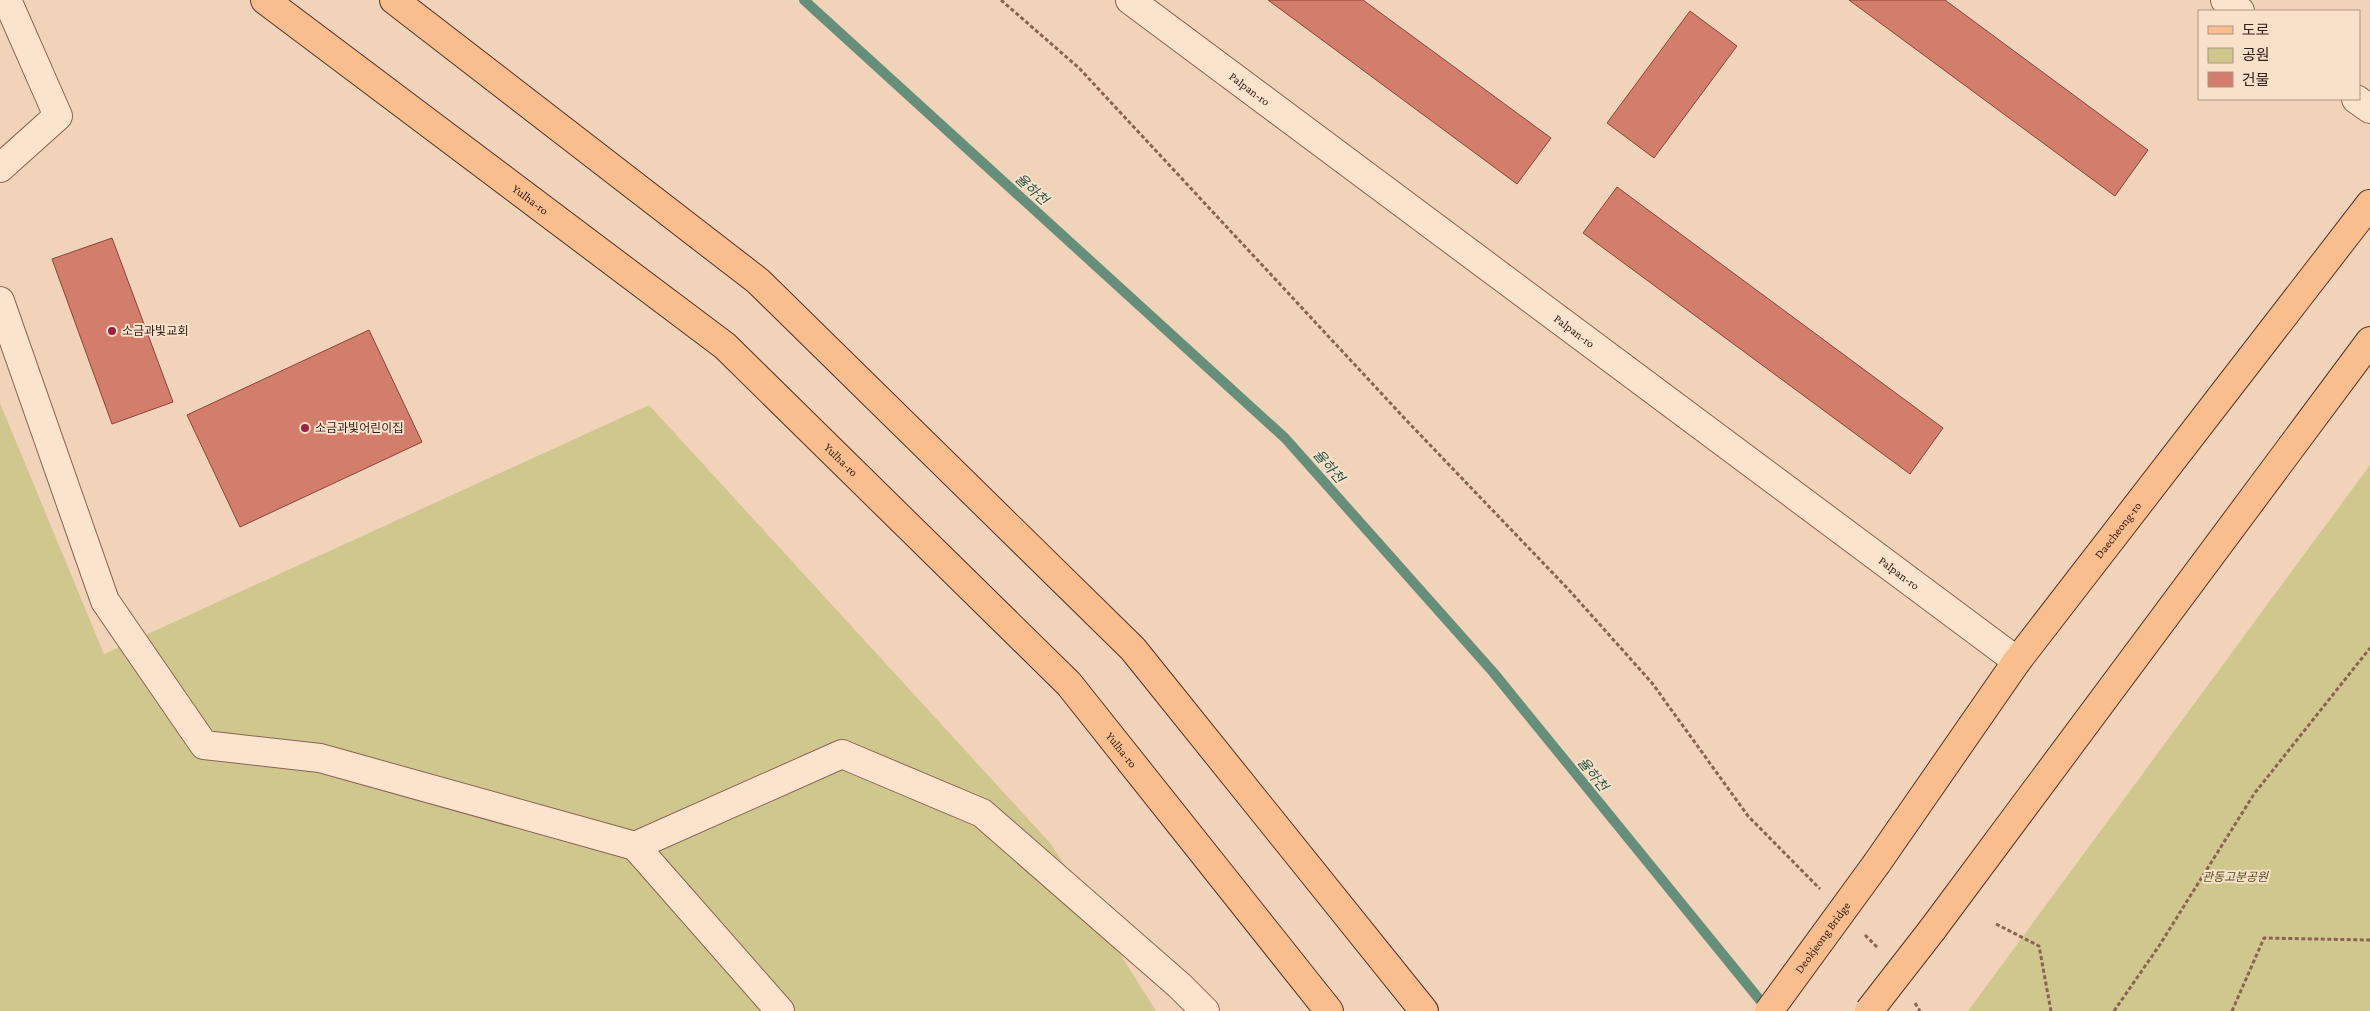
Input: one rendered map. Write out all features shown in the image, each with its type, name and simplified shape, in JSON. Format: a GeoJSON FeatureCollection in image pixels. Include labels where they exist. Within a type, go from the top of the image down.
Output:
{"type":"FeatureCollection","features":[{"type":"Feature","properties":{"kind":"main road","name":"Yulha-ro"},"geometry":{"type":"LineString","coordinates":[[265,0],[725,346],[1069,684],[1330,1011]]}},
{"type":"Feature","properties":{"kind":"main road"},"geometry":{"type":"LineString","coordinates":[[394,0],[758,281],[1133,649],[1424,1011]]}},
{"type":"Feature","properties":{"kind":"main road","name":"Daecheong-ro"},"geometry":{"type":"LineString","coordinates":[[1877,863],[2017,661],[2370,204]]}},
{"type":"Feature","properties":{"kind":"main road"},"geometry":{"type":"LineString","coordinates":[[1869,1011],[1932,930],[2370,341]]}},
{"type":"Feature","properties":{"kind":"main road","name":"Deokjeong Bridge"},"geometry":{"type":"LineString","coordinates":[[1768,1011],[1877,863]]}},
{"type":"Feature","properties":{"kind":"street"},"geometry":{"type":"LineString","coordinates":[[0,168],[58,116],[7,0]]}},
{"type":"Feature","properties":{"kind":"street","name":"Palpan-ro"},"geometry":{"type":"LineString","coordinates":[[1130,0],[1158,8],[2017,661]]}},
{"type":"Feature","properties":{"kind":"street"},"geometry":{"type":"LineString","coordinates":[[2225,0],[2239,10]]}},
{"type":"Feature","properties":{"kind":"street"},"geometry":{"type":"LineString","coordinates":[[2357,100],[2370,109]]}},
{"type":"Feature","properties":{"kind":"street"},"geometry":{"type":"LineString","coordinates":[[0,301],[105,601],[204,745],[320,758],[635,846],[780,1011]]}},
{"type":"Feature","properties":{"kind":"street"},"geometry":{"type":"LineString","coordinates":[[635,846],[842,754],[982,813],[1180,986],[1205,1011]]}},
{"type":"Feature","properties":{"kind":"path"},"geometry":{"type":"LineString","coordinates":[[1001,0],[1079,68],[1408,422],[1569,590],[1652,683],[1748,816],[1825,894]]}},
{"type":"Feature","properties":{"kind":"path"},"geometry":{"type":"LineString","coordinates":[[2114,1011],[2160,946],[2254,794],[2370,648]]}},
{"type":"Feature","properties":{"kind":"path"},"geometry":{"type":"LineString","coordinates":[[1996,924],[2039,946],[2051,1011]]}},
{"type":"Feature","properties":{"kind":"path"},"geometry":{"type":"LineString","coordinates":[[1860,930],[1881,952]]}},
{"type":"Feature","properties":{"kind":"path"},"geometry":{"type":"LineString","coordinates":[[2232,1011],[2264,938],[2370,940]]}},
{"type":"Feature","properties":{"kind":"path"},"geometry":{"type":"LineString","coordinates":[[1910,996],[1920,1011]]}},
{"type":"Feature","properties":{"kind":"green space"},"geometry":{"type":"Polygon","coordinates":[[[0,403],[104,654],[649,405],[1051,844],[1156,1011],[0,1011],[0,403]]]}},
{"type":"Feature","properties":{"kind":"green space","name":"관동고분공원"},"geometry":{"type":"Polygon","coordinates":[[[2370,465],[2370,1011],[1968,1011],[2370,465]]]}},
{"type":"Feature","properties":{"kind":"building"},"geometry":{"type":"Polygon","coordinates":[[[1268,0],[1363,0],[1551,138],[1517,184],[1268,0]]]}},
{"type":"Feature","properties":{"kind":"building"},"geometry":{"type":"Polygon","coordinates":[[[1849,0],[1945,0],[2148,150],[2115,196],[1849,0]]]}},
{"type":"Feature","properties":{"kind":"building"},"geometry":{"type":"Polygon","coordinates":[[[1690,11],[1737,46],[1654,158],[1607,123],[1690,11]]]}},
{"type":"Feature","properties":{"kind":"building"},"geometry":{"type":"Polygon","coordinates":[[[1617,187],[1943,428],[1910,474],[1583,233],[1617,187]]]}},
{"type":"Feature","properties":{"kind":"building","name":"소금과빛교회"},"geometry":{"type":"Polygon","coordinates":[[[112,238],[173,402],[112,424],[52,259],[112,238]]]}},
{"type":"Feature","properties":{"kind":"building","name":"소금과빛어린이집"},"geometry":{"type":"Polygon","coordinates":[[[369,330],[422,442],[240,527],[187,415],[369,330]]]}},
{"type":"Feature","properties":{"kind":"waterway","name":"율하천"},"geometry":{"type":"LineString","coordinates":[[804,0],[1285,438],[1493,672],[1768,1010]]}},
{"type":"Feature","properties":{"kind":"place","name":"소금과빛교회"},"geometry":{"type":"Point","coordinates":[112,331]}},
{"type":"Feature","properties":{"kind":"place","name":"소금과빛어린이집"},"geometry":{"type":"Point","coordinates":[305,428]}}]}
